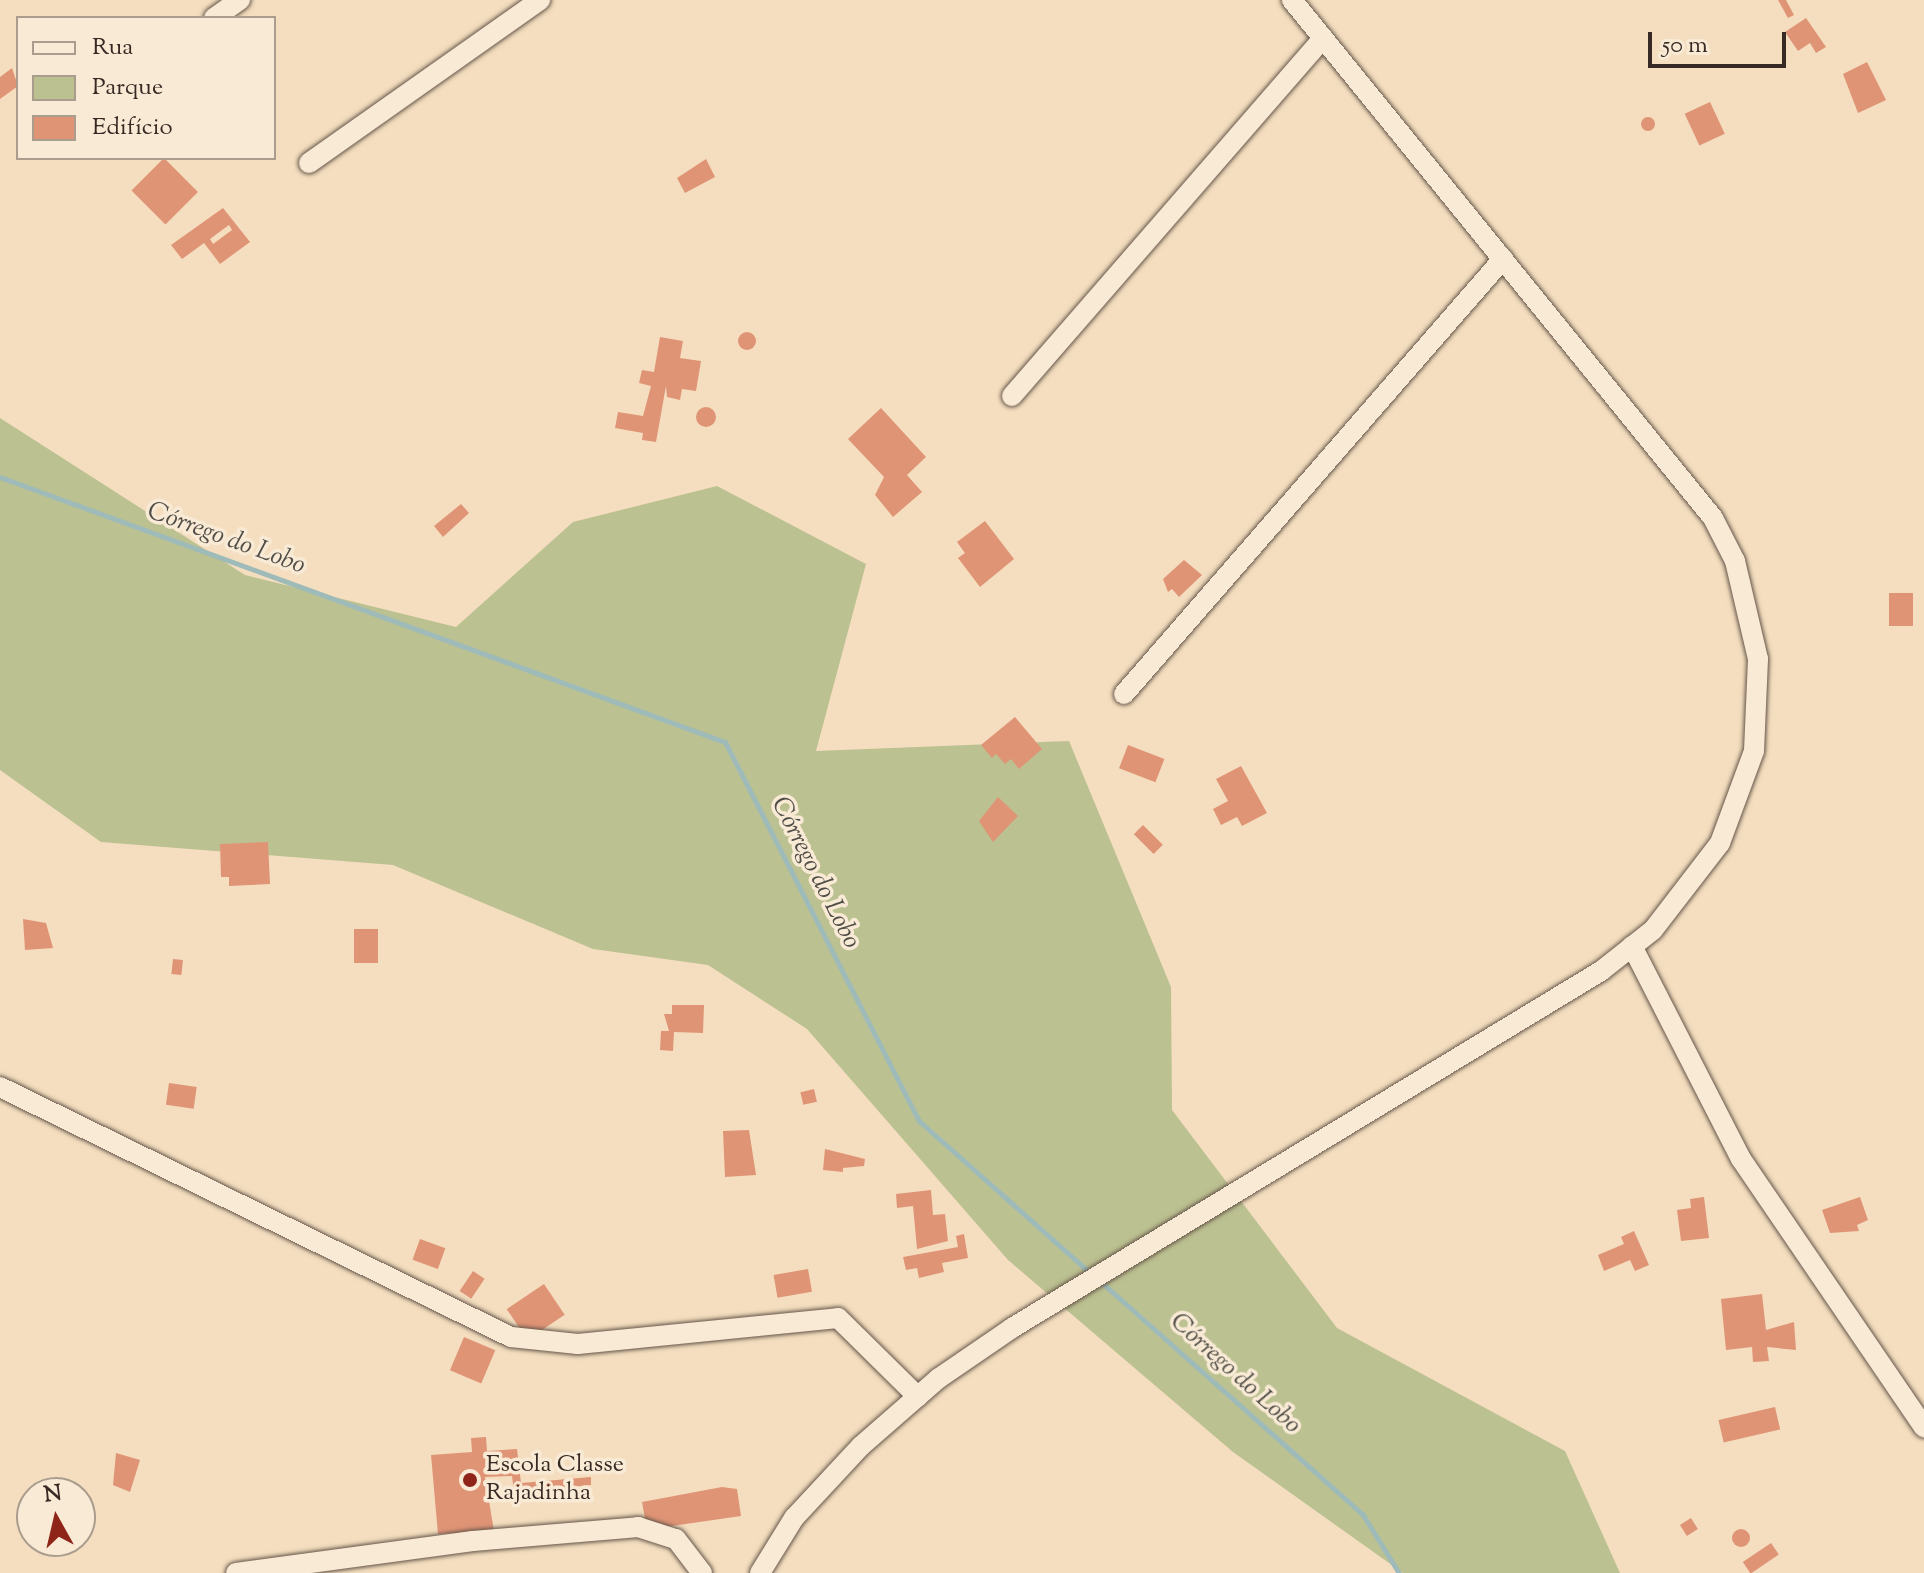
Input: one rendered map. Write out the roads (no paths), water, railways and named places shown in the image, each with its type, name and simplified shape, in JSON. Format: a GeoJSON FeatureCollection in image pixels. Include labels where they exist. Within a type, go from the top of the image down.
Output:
{"type":"FeatureCollection","features":[{"type":"Feature","properties":{"kind":"street"},"geometry":{"type":"LineString","coordinates":[[217,16],[240,0]]}},
{"type":"Feature","properties":{"kind":"street"},"geometry":{"type":"LineString","coordinates":[[309,163],[540,0]]}},
{"type":"Feature","properties":{"kind":"street"},"geometry":{"type":"LineString","coordinates":[[760,1573],[794,1518],[861,1446],[918,1397],[1012,1328],[1144,1252],[1601,971],[1632,946],[1681,896],[1720,843],[1754,751],[1758,659],[1735,561],[1713,518],[1292,0]]}},
{"type":"Feature","properties":{"kind":"street"},"geometry":{"type":"LineString","coordinates":[[1012,396],[1323,38]]}},
{"type":"Feature","properties":{"kind":"street"},"geometry":{"type":"LineString","coordinates":[[1124,694],[1503,259]]}},
{"type":"Feature","properties":{"kind":"street"},"geometry":{"type":"LineString","coordinates":[[1632,946],[1741,1159],[1924,1427]]}},
{"type":"Feature","properties":{"kind":"street"},"geometry":{"type":"LineString","coordinates":[[0,1087],[511,1337],[578,1344],[838,1318],[918,1397]]}},
{"type":"Feature","properties":{"kind":"street"},"geometry":{"type":"LineString","coordinates":[[236,1573],[473,1541],[638,1527],[676,1539],[702,1573]]}},
{"type":"Feature","properties":{"kind":"waterway","name":"Córrego do Lobo"},"geometry":{"type":"LineString","coordinates":[[0,477],[725,742],[919,1121],[1090,1273]]}},
{"type":"Feature","properties":{"kind":"waterway","name":"Córrego do Lobo"},"geometry":{"type":"LineString","coordinates":[[1101,1282],[1363,1515],[1399,1573]]}},
{"type":"Feature","properties":{"kind":"place","name":"Escola Classe Rajadinha"},"geometry":{"type":"Point","coordinates":[470,1480]}}]}
